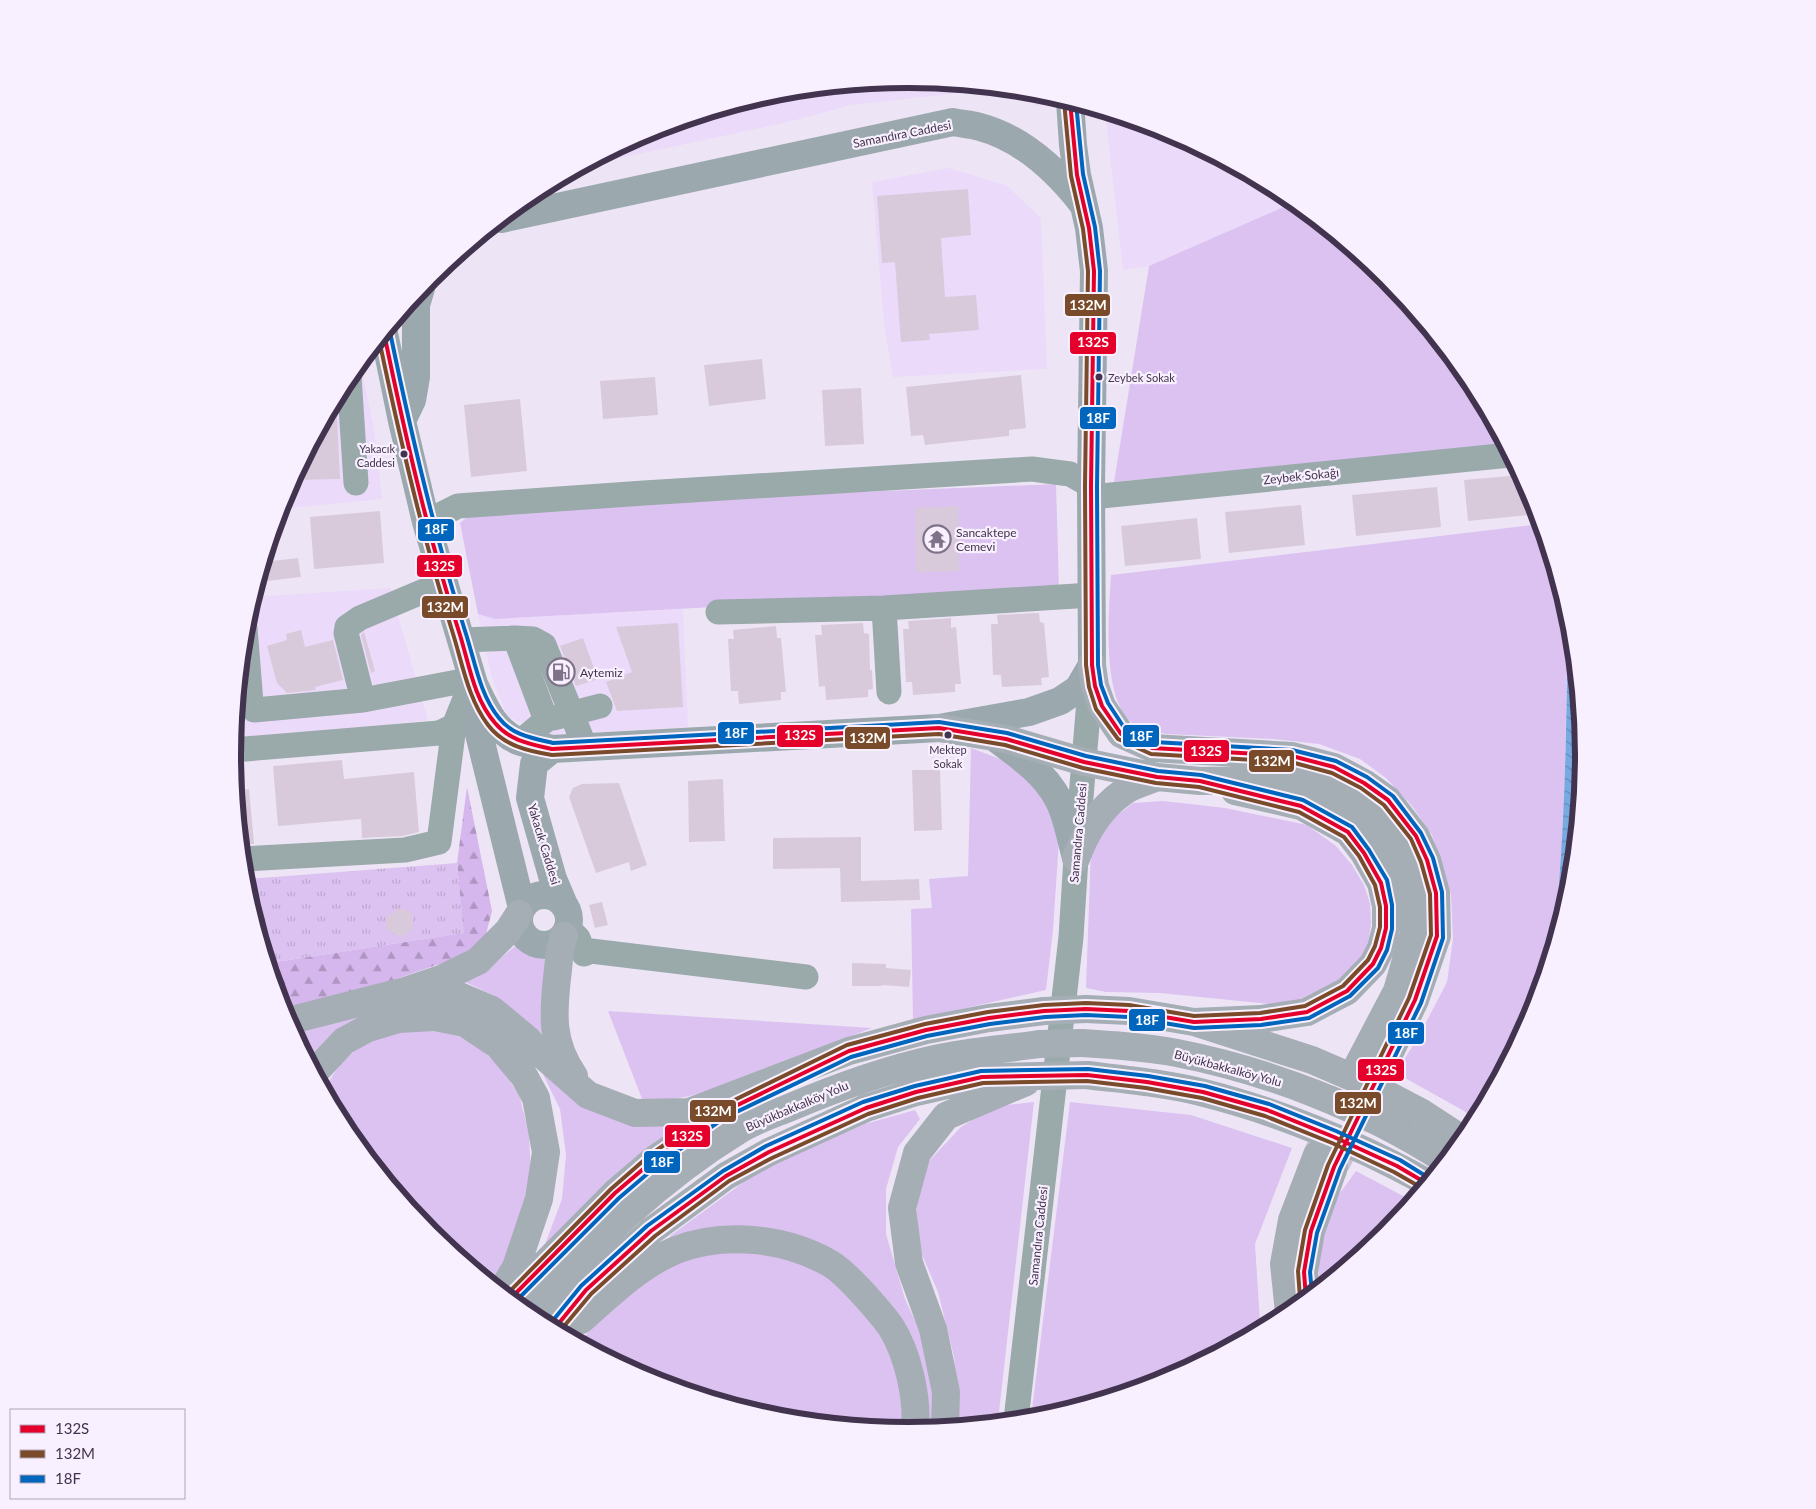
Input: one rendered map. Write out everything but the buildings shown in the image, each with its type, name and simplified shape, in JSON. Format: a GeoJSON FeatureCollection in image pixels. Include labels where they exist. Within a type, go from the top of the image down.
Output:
{"type":"FeatureCollection","features":[{"type":"Feature","properties":{"kind":"highway"},"geometry":{"type":"LineString","coordinates":[[939,728],[1006,739],[1084,762],[1157,777],[1200,781],[1290,779],[1325,789],[1365,812],[1391,848],[1408,882],[1414,933],[1397,991],[1367,1073],[1415,1000],[1437,936],[1436,893],[1427,860],[1416,836],[1388,800],[1364,783],[1334,767],[1292,756],[1152,748],[1122,734],[1102,706],[1095,686],[1092,665]]}},
{"type":"Feature","properties":{"kind":"highway"},"geometry":{"type":"LineString","coordinates":[[1076,858],[1089,829],[1122,792],[1157,777]]}},
{"type":"Feature","properties":{"kind":"highway"},"geometry":{"type":"LineString","coordinates":[[1194,1022],[1261,1019],[1307,1012],[1347,991],[1373,964],[1381,948],[1386,928],[1386,906],[1381,883],[1364,853],[1348,832],[1301,806],[1200,781]]}},
{"type":"Feature","properties":{"kind":"highway"},"geometry":{"type":"LineString","coordinates":[[296,1020],[405,991],[441,979],[478,961],[508,931],[520,911]]}},
{"type":"Feature","properties":{"kind":"highway"},"geometry":{"type":"LineString","coordinates":[[565,923],[560,947],[553,1010],[557,1043],[568,1067],[588,1095]]}},
{"type":"Feature","properties":{"kind":"highway"},"geometry":{"type":"LineString","coordinates":[[405,991],[459,996],[492,1010],[588,1095],[635,1113],[689,1112],[849,1051],[926,1030],[989,1018],[1044,1012],[1086,1010],[1129,1011],[1194,1022],[1312,1060],[1363,1082],[1422,1113],[1456,1135]]}},
{"type":"Feature","properties":{"kind":"highway"},"geometry":{"type":"LineString","coordinates":[[319,1067],[344,1041],[368,1028],[398,1019],[434,1017],[465,1022],[498,1045],[524,1076],[536,1098],[546,1152],[539,1199],[516,1268],[505,1286]]}},
{"type":"Feature","properties":{"kind":"highway","name":"Büyükbakkalköy Yolu"},"geometry":{"type":"LineString","coordinates":[[535,1308],[567,1272],[633,1209],[683,1169],[741,1129],[814,1097],[870,1076],[936,1058],[1040,1044],[1082,1043],[1118,1045],[1177,1053],[1264,1075],[1353,1110],[1414,1140],[1440,1157]]}},
{"type":"Feature","properties":{"kind":"highway"},"geometry":{"type":"LineString","coordinates":[[515,1294],[615,1193],[655,1159],[721,1113],[849,1051]]}},
{"type":"Feature","properties":{"kind":"highway"},"geometry":{"type":"LineString","coordinates":[[559,1323],[586,1290],[651,1231],[726,1176],[769,1152],[866,1108],[916,1092],[982,1077],[1087,1075],[1146,1082],[1203,1092],[1267,1110],[1334,1137],[1421,1179]]}},
{"type":"Feature","properties":{"kind":"highway"},"geometry":{"type":"LineString","coordinates":[[945,1420],[946,1392],[933,1329],[910,1263],[902,1208],[912,1171],[917,1153],[946,1116],[1040,1076]]}},
{"type":"Feature","properties":{"kind":"highway"},"geometry":{"type":"LineString","coordinates":[[1288,1303],[1284,1264],[1292,1220],[1326,1161],[1304,1272],[1305,1290]]}},
{"type":"Feature","properties":{"kind":"highway"},"geometry":{"type":"LineString","coordinates":[[570,1330],[640,1271],[676,1250],[717,1240],[753,1240],[792,1246],[832,1264],[863,1293],[891,1327],[903,1353],[914,1395],[915,1422]]}},
{"type":"Feature","properties":{"kind":"main road"},"geometry":{"type":"LineString","coordinates":[[1070,108],[1073,145],[1083,204]]}},
{"type":"Feature","properties":{"kind":"main road","name":"Samandıra Caddesi"},"geometry":{"type":"LineString","coordinates":[[516,215],[953,122],[980,127],[1007,138],[1041,160],[1063,179],[1083,204],[1090,236],[1094,270],[1091,491],[1092,665]]}},
{"type":"Feature","properties":{"kind":"main road"},"geometry":{"type":"LineString","coordinates":[[402,421],[412,400],[416,377],[416,305]]}},
{"type":"Feature","properties":{"kind":"main road"},"geometry":{"type":"LineString","coordinates":[[383,343],[426,522],[473,682],[480,734],[520,911],[518,924],[526,939],[533,944],[542,946],[558,942],[565,923]]}},
{"type":"Feature","properties":{"kind":"main road"},"geometry":{"type":"LineString","coordinates":[[473,682],[491,718],[503,732],[520,742],[552,749],[939,728],[1029,712],[1060,700],[1078,689],[1092,665]]}},
{"type":"Feature","properties":{"kind":"main road"},"geometry":{"type":"LineString","coordinates":[[994,737],[1032,765],[1050,786],[1064,811],[1076,858]]}},
{"type":"Feature","properties":{"kind":"main road","name":"Yakacık Caddesi"},"geometry":{"type":"LineString","coordinates":[[552,749],[534,764],[530,798],[565,923]]}},
{"type":"Feature","properties":{"kind":"main road","name":"Yakacık Caddesi"},"geometry":{"type":"LineString","coordinates":[[520,911],[527,901],[534,897],[550,896],[558,899],[565,923]]}},
{"type":"Feature","properties":{"kind":"street"},"geometry":{"type":"LineString","coordinates":[[350,389],[356,483]]}},
{"type":"Feature","properties":{"kind":"street","name":"Zeybek Sokağı"},"geometry":{"type":"LineString","coordinates":[[1091,491],[1504,456]]}},
{"type":"Feature","properties":{"kind":"street"},"geometry":{"type":"LineString","coordinates":[[426,522],[458,506],[1022,469],[1070,474],[1091,491]]}},
{"type":"Feature","properties":{"kind":"street"},"geometry":{"type":"LineString","coordinates":[[363,700],[346,633],[347,627],[360,618],[443,583]]}},
{"type":"Feature","properties":{"kind":"street"},"geometry":{"type":"LineString","coordinates":[[718,612],[884,608],[1092,595]]}},
{"type":"Feature","properties":{"kind":"street"},"geometry":{"type":"LineString","coordinates":[[884,608],[889,692]]}},
{"type":"Feature","properties":{"kind":"street"},"geometry":{"type":"LineString","coordinates":[[515,638],[546,720]]}},
{"type":"Feature","properties":{"kind":"street"},"geometry":{"type":"LineString","coordinates":[[462,640],[533,639],[544,645],[584,747]]}},
{"type":"Feature","properties":{"kind":"street"},"geometry":{"type":"LineString","coordinates":[[247,664],[250,703],[254,710],[363,700],[473,682]]}},
{"type":"Feature","properties":{"kind":"street","name":"Samandıra Caddesi"},"geometry":{"type":"LineString","coordinates":[[1017,1412],[1070,947],[1092,665]]}},
{"type":"Feature","properties":{"kind":"street"},"geometry":{"type":"LineString","coordinates":[[250,859],[405,850],[440,842],[454,726],[473,682]]}},
{"type":"Feature","properties":{"kind":"street"},"geometry":{"type":"LineString","coordinates":[[520,742],[546,720],[600,706]]}},
{"type":"Feature","properties":{"kind":"street"},"geometry":{"type":"LineString","coordinates":[[241,749],[439,733],[454,726]]}},
{"type":"Feature","properties":{"kind":"street"},"geometry":{"type":"LineString","coordinates":[[565,923],[578,938],[584,954],[591,951],[806,977]]}},
{"type":"Feature","properties":{"kind":"shaded area"},"geometry":{"type":"Polygon","coordinates":[[[864,89],[952,89],[995,93],[1038,100],[1045,102],[1038,106],[1024,98],[969,92],[851,105],[788,122],[603,162],[653,138],[735,110],[821,93],[864,89]]]}},
{"type":"Feature","properties":{"kind":"shaded area"},"geometry":{"type":"Polygon","coordinates":[[[1106,118],[1163,138],[1203,156],[1242,177],[1287,206],[1149,266],[1123,270],[1106,118]]]}},
{"type":"Feature","properties":{"kind":"shaded area"},"geometry":{"type":"Polygon","coordinates":[[[949,168],[1006,185],[1041,218],[1047,369],[893,377],[884,323],[872,182],[949,168]]]}},
{"type":"Feature","properties":{"kind":"shaded area"},"geometry":{"type":"Polygon","coordinates":[[[362,372],[374,429],[382,499],[288,508],[310,459],[330,421],[362,372]]]}},
{"type":"Feature","properties":{"kind":"shaded area"},"geometry":{"type":"Polygon","coordinates":[[[390,588],[428,720],[241,742],[242,711],[247,667],[261,597],[390,588]]]}},
{"type":"Feature","properties":{"kind":"shaded area","name":"Aytemiz"},"geometry":{"type":"Polygon","coordinates":[[[683,609],[688,727],[548,735],[507,716],[492,678],[478,614],[495,619],[683,609]]]}},
{"type":"Feature","properties":{"kind":"green space"},"geometry":{"type":"Polygon","coordinates":[[[1287,206],[1348,253],[1380,283],[1409,315],[1437,348],[1463,384],[1498,445],[1114,482],[1149,266],[1287,206]]]}},
{"type":"Feature","properties":{"kind":"green space"},"geometry":{"type":"Polygon","coordinates":[[[1056,484],[1059,588],[495,619],[478,614],[460,523],[471,514],[811,494],[1056,484]]]}},
{"type":"Feature","properties":{"kind":"green space"},"geometry":{"type":"Polygon","coordinates":[[[1534,525],[1552,582],[1567,656],[1564,820],[1560,890],[1540,969],[1524,1010],[1506,1050],[1469,1115],[1396,1073],[1421,1032],[1447,982],[1453,939],[1451,895],[1432,835],[1412,806],[1386,778],[1360,759],[1319,744],[1273,739],[1167,734],[1143,729],[1131,722],[1121,709],[1111,673],[1109,610],[1111,575],[1534,525]]]}},
{"type":"Feature","properties":{"kind":"green space"},"geometry":{"type":"Polygon","coordinates":[[[971,748],[1000,759],[1031,780],[1050,807],[1059,840],[1053,930],[1046,990],[913,1020],[911,909],[932,908],[929,879],[968,876],[971,748]]]}},
{"type":"Feature","properties":{"kind":"green space"},"geometry":{"type":"Polygon","coordinates":[[[467,787],[492,911],[485,938],[472,953],[293,1013],[274,962],[463,933],[457,863],[467,787]]]}},
{"type":"Feature","properties":{"kind":"green space"},"geometry":{"type":"Polygon","coordinates":[[[1163,801],[1225,808],[1307,825],[1336,846],[1352,865],[1364,885],[1370,903],[1371,924],[1368,944],[1359,962],[1341,980],[1313,998],[1279,1005],[1160,993],[1106,992],[1086,988],[1091,848],[1106,824],[1133,803],[1163,801]]]}},
{"type":"Feature","properties":{"kind":"green space"},"geometry":{"type":"Polygon","coordinates":[[[457,863],[464,933],[274,962],[253,878],[457,863]]]}},
{"type":"Feature","properties":{"kind":"green space"},"geometry":{"type":"Polygon","coordinates":[[[516,945],[532,957],[554,961],[549,1041],[495,996],[463,981],[493,965],[516,945]]]}},
{"type":"Feature","properties":{"kind":"green space"},"geometry":{"type":"Polygon","coordinates":[[[380,1007],[314,1058],[302,1032],[380,1007]]]}},
{"type":"Feature","properties":{"kind":"green space"},"geometry":{"type":"Polygon","coordinates":[[[608,1011],[872,1028],[722,1086],[690,1096],[644,1104],[608,1011]]]}},
{"type":"Feature","properties":{"kind":"green space"},"geometry":{"type":"Polygon","coordinates":[[[405,1030],[424,1030],[457,1035],[477,1046],[503,1069],[520,1098],[529,1134],[531,1177],[515,1242],[497,1280],[436,1226],[407,1194],[379,1161],[353,1125],[328,1084],[344,1061],[361,1046],[381,1036],[405,1030]]]}},
{"type":"Feature","properties":{"kind":"green space"},"geometry":{"type":"Polygon","coordinates":[[[534,1056],[684,1125],[544,1247],[562,1199],[566,1155],[560,1109],[534,1056]]]}},
{"type":"Feature","properties":{"kind":"green space"},"geometry":{"type":"Polygon","coordinates":[[[1034,1102],[999,1415],[959,1419],[954,1357],[938,1292],[920,1250],[916,1204],[929,1161],[961,1127],[996,1106],[1034,1102]]]}},
{"type":"Feature","properties":{"kind":"green space"},"geometry":{"type":"Polygon","coordinates":[[[1070,1102],[1191,1115],[1292,1148],[1255,1244],[1260,1321],[1203,1353],[1163,1371],[1081,1399],[1032,1410],[1070,1102]]]}},
{"type":"Feature","properties":{"kind":"green space"},"geometry":{"type":"Polygon","coordinates":[[[915,1110],[920,1119],[898,1147],[886,1189],[886,1234],[905,1299],[922,1336],[932,1370],[935,1421],[925,1421],[926,1401],[832,1251],[673,1240],[670,1236],[763,1168],[865,1124],[915,1110]]]}},
{"type":"Feature","properties":{"kind":"green space"},"geometry":{"type":"Polygon","coordinates":[[[1356,1171],[1406,1198],[1380,1226],[1319,1280],[1318,1252],[1334,1201],[1356,1171]]]}},
{"type":"Feature","properties":{"kind":"green space"},"geometry":{"type":"Polygon","coordinates":[[[735,1250],[779,1253],[810,1266],[835,1281],[856,1300],[874,1322],[888,1347],[898,1373],[903,1401],[902,1422],[821,1416],[735,1399],[653,1371],[584,1337],[611,1306],[668,1267],[700,1254],[735,1250]]]}},
{"type":"Feature","properties":{"kind":"water"},"geometry":{"type":"Polygon","coordinates":[[[1567,657],[1574,711],[1574,798],[1569,842],[1557,907],[1561,863],[1567,657]]]}},
{"type":"Feature","properties":{"kind":"tunnel"},"geometry":{"type":"LineString","coordinates":[[1317,1155],[1356,1069]]}},
{"type":"Feature","properties":{"kind":"tunnel"},"geometry":{"type":"LineString","coordinates":[[1336,1164],[1378,1077]]}},
{"type":"Feature","properties":{"kind":"transit line","name":"132M"},"geometry":{"type":"LineString","coordinates":[[1064,106],[1071,176],[1083,229],[1088,271],[1085,486],[1086,665],[1089,687],[1096,709],[1118,739],[1151,754],[1291,762],[1332,773],[1361,788],[1384,805],[1411,839],[1421,862],[1430,894],[1431,935],[1409,998],[1328,1165],[1305,1230],[1298,1271],[1300,1294]]}},
{"type":"Feature","properties":{"kind":"transit line","name":"132S"},"geometry":{"type":"LineString","coordinates":[[1071,108],[1077,175],[1089,228],[1094,271],[1091,486],[1092,665],[1095,686],[1102,706],[1121,734],[1152,748],[1292,756],[1334,767],[1364,783],[1388,800],[1416,836],[1427,860],[1436,893],[1437,936],[1415,1000],[1334,1167],[1311,1231],[1304,1272],[1305,1290]]}},
{"type":"Feature","properties":{"kind":"transit line","name":"18F"},"geometry":{"type":"LineString","coordinates":[[1077,109],[1083,174],[1095,227],[1100,271],[1097,486],[1098,665],[1101,685],[1108,703],[1125,729],[1154,742],[1292,750],[1336,761],[1367,777],[1393,796],[1421,833],[1433,858],[1442,892],[1443,938],[1421,1003],[1340,1169],[1317,1233],[1310,1272],[1311,1286]]}},
{"type":"Feature","properties":{"kind":"transit line","name":"18F"},"geometry":{"type":"LineString","coordinates":[[391,334],[433,521],[479,678],[492,709],[504,724],[516,732],[553,743],[939,722],[1007,733],[1086,756],[1158,771],[1201,775],[1303,800],[1352,827],[1369,850],[1387,880],[1392,905],[1392,929],[1387,950],[1378,968],[1350,996],[1309,1018],[1261,1025],[1194,1028],[1128,1017],[1086,1015],[1045,1017],[990,1024],[927,1036],[851,1057],[724,1118],[659,1164],[619,1198],[520,1297]]}},
{"type":"Feature","properties":{"kind":"transit line","name":"132S"},"geometry":{"type":"LineString","coordinates":[[386,340],[427,523],[473,681],[488,714],[501,729],[514,738],[552,749],[939,728],[1006,739],[1084,762],[1157,777],[1200,781],[1301,806],[1348,832],[1364,853],[1381,883],[1386,906],[1386,928],[1381,948],[1373,964],[1347,991],[1307,1012],[1261,1019],[1194,1022],[1129,1011],[1086,1009],[1044,1011],[989,1018],[926,1030],[849,1051],[721,1113],[655,1159],[615,1193],[515,1294]]}},
{"type":"Feature","properties":{"kind":"transit line","name":"132M"},"geometry":{"type":"LineString","coordinates":[[381,346],[422,526],[467,683],[481,715],[494,732],[509,743],[534,752],[552,755],[939,734],[1005,745],[1083,768],[1156,783],[1199,787],[1299,812],[1344,837],[1359,856],[1375,885],[1380,907],[1380,927],[1375,946],[1368,960],[1343,986],[1305,1006],[1260,1013],[1194,1016],[1129,1005],[1086,1003],[1044,1005],[988,1012],[925,1024],[847,1045],[718,1108],[651,1154],[611,1189],[511,1290]]}},
{"type":"Feature","properties":{"kind":"transit line","name":"18F"},"geometry":{"type":"LineString","coordinates":[[554,1319],[581,1286],[647,1226],[723,1171],[766,1146],[863,1102],[915,1086],[981,1071],[1088,1069],[1148,1076],[1205,1086],[1269,1104],[1336,1131],[1400,1160],[1425,1175]]}},
{"type":"Feature","properties":{"kind":"transit line","name":"132S"},"geometry":{"type":"LineString","coordinates":[[559,1323],[586,1290],[651,1231],[726,1176],[769,1152],[866,1108],[916,1092],[982,1077],[1087,1075],[1147,1082],[1203,1092],[1267,1110],[1334,1137],[1397,1166],[1421,1180]]}},
{"type":"Feature","properties":{"kind":"transit line","name":"132M"},"geometry":{"type":"LineString","coordinates":[[564,1326],[591,1294],[655,1236],[729,1181],[772,1158],[868,1114],[918,1098],[983,1083],[1087,1081],[1146,1088],[1202,1098],[1265,1116],[1332,1143],[1394,1172],[1417,1185]]}},
{"type":"Feature","properties":{"kind":"place","name":"Zeybek Sokak"},"geometry":{"type":"Point","coordinates":[1099,377]}},
{"type":"Feature","properties":{"kind":"place","name":"Yakacık Caddesi"},"geometry":{"type":"Point","coordinates":[404,454]}},
{"type":"Feature","properties":{"kind":"place","name":"Sancaktepe Cemevi"},"geometry":{"type":"Point","coordinates":[937,539]}},
{"type":"Feature","properties":{"kind":"place","name":"Aytemiz"},"geometry":{"type":"Point","coordinates":[561,672]}},
{"type":"Feature","properties":{"kind":"place","name":"Mektep Sokak"},"geometry":{"type":"Point","coordinates":[948,735]}}]}
